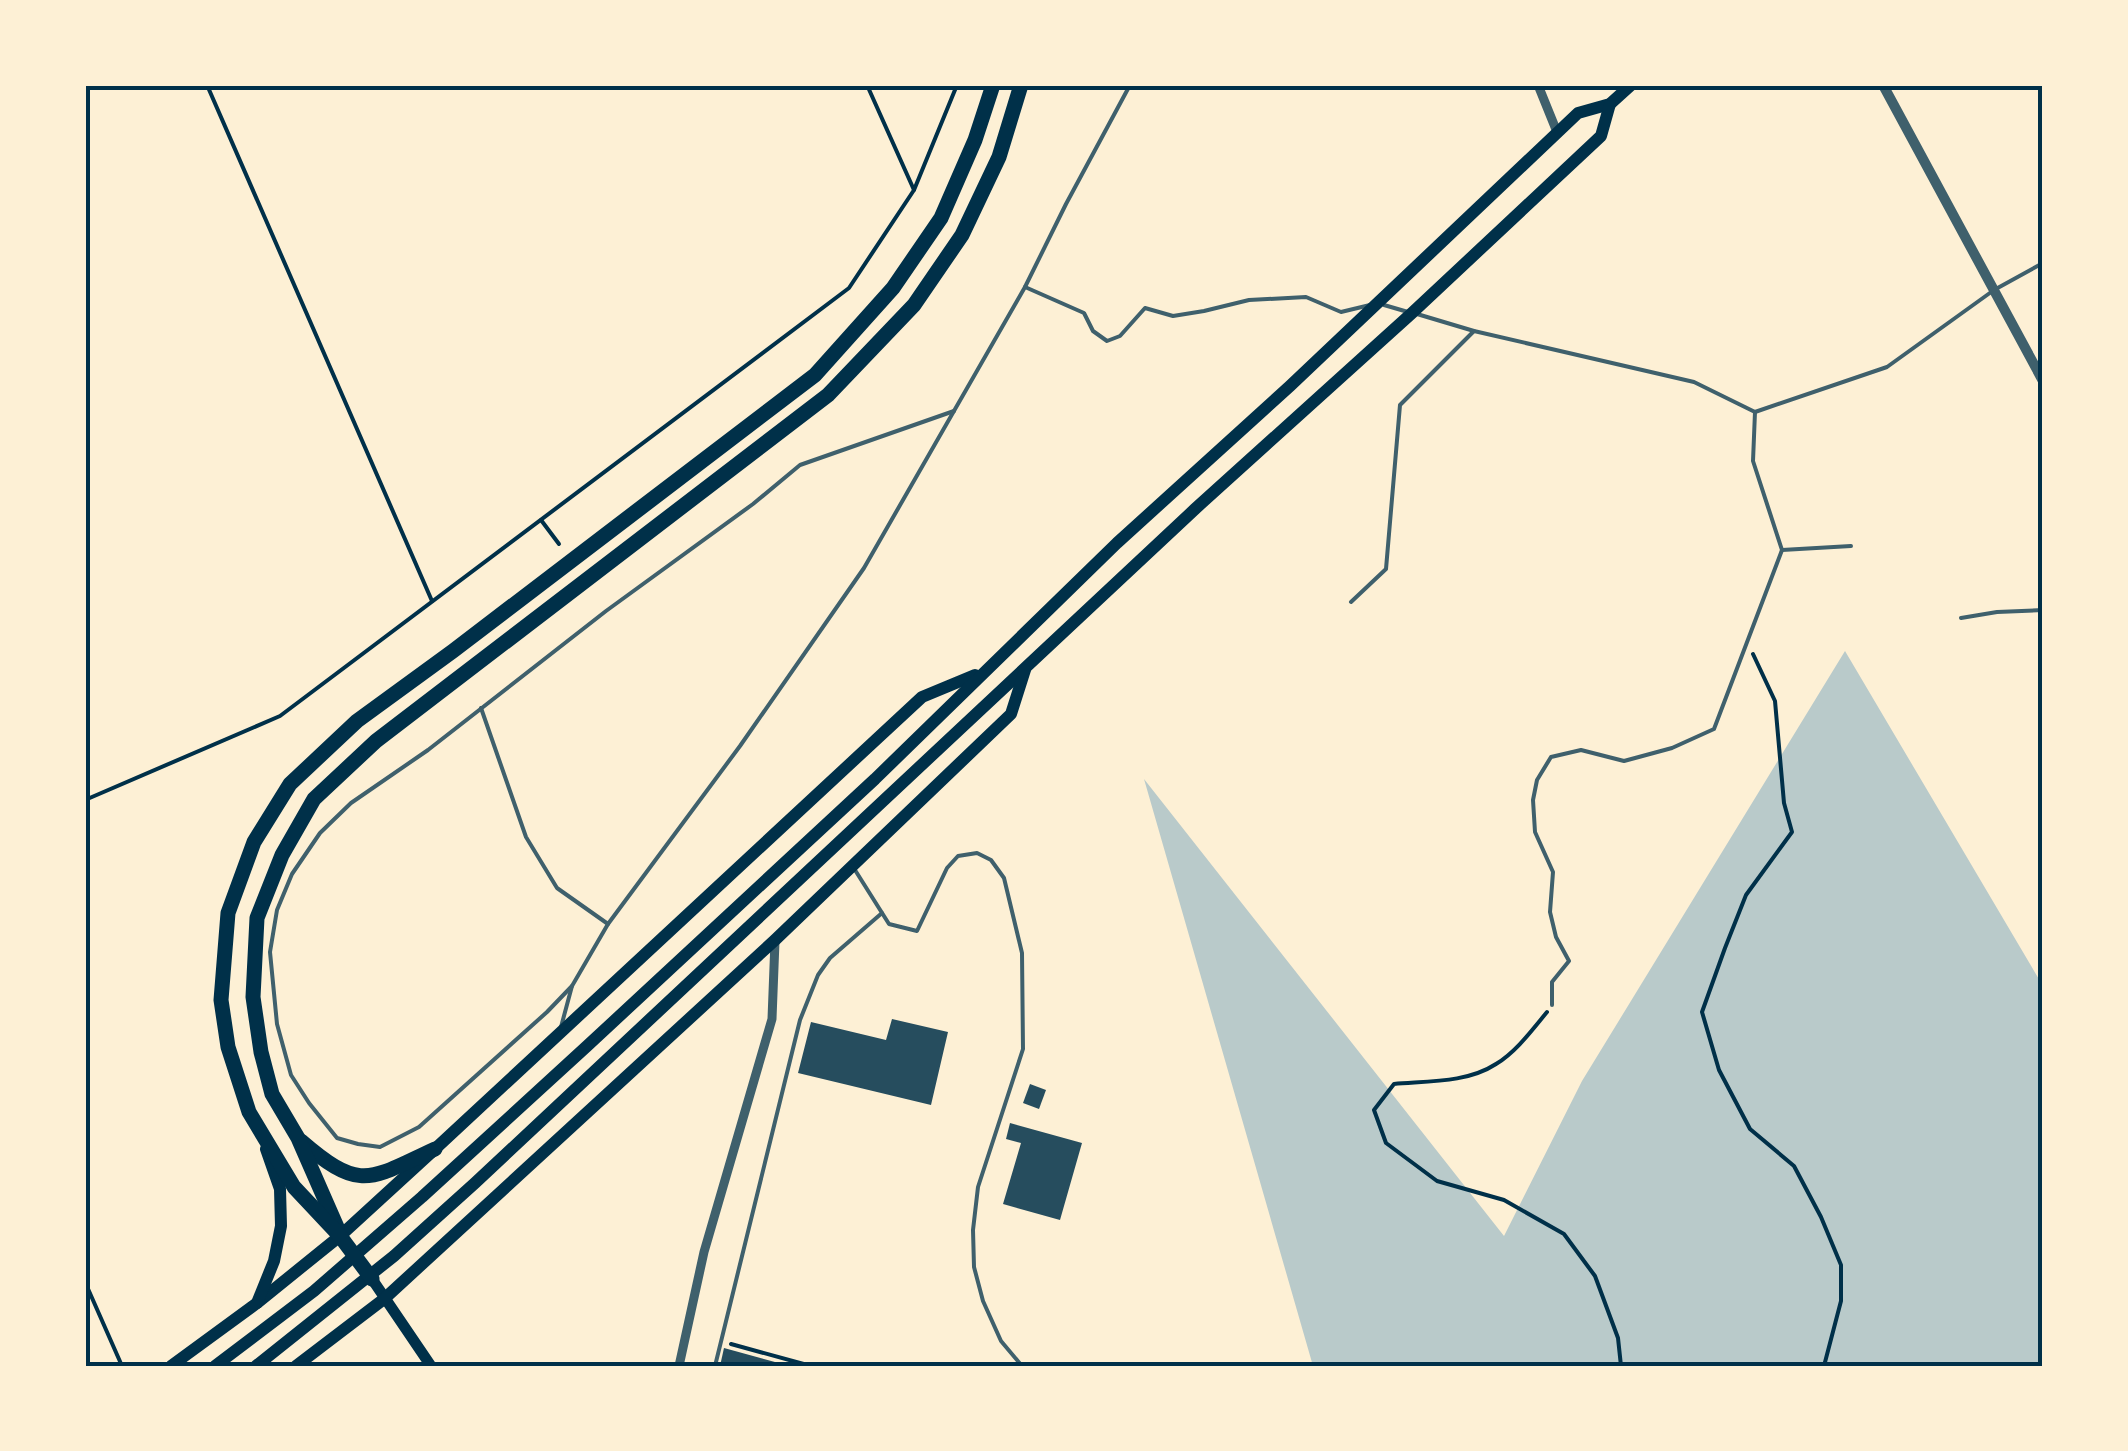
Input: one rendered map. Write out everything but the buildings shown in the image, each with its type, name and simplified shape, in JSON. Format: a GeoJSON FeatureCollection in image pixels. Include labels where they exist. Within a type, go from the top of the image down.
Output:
{"type":"FeatureCollection","features":[{"type":"Feature","properties":{"kind":"highway"},"geometry":{"type":"LineString","coordinates":[[372,1278],[340,1236],[294,1187],[248,1112],[228,1047],[221,1000],[228,913],[254,842],[290,784],[358,721],[814,375],[893,288],[941,218],[975,140],[993,85]]}},
{"type":"Feature","properties":{"kind":"highway"},"geometry":{"type":"LineString","coordinates":[[340,1236],[298,1138],[272,1094],[253,997],[258,918],[282,855],[314,799],[376,741],[828,395],[914,305],[962,235],[1000,157],[1021,85]]}},
{"type":"Feature","properties":{"kind":"highway"},"geometry":{"type":"LineString","coordinates":[[298,1138],[325,1162],[361,1177],[378,1175],[435,1150]]}},
{"type":"Feature","properties":{"kind":"main road"},"geometry":{"type":"LineString","coordinates":[[216,1366],[314,1292],[422,1197],[876,779],[1117,542],[1578,113],[1610,104],[1632,85]]}},
{"type":"Feature","properties":{"kind":"main road"},"geometry":{"type":"LineString","coordinates":[[256,1366],[408,1244],[1412,313],[1601,136],[1610,104]]}},
{"type":"Feature","properties":{"kind":"main road"},"geometry":{"type":"LineString","coordinates":[[296,1366],[384,1300],[775,940],[1011,714],[1026,667]]}},
{"type":"Feature","properties":{"kind":"main road"},"geometry":{"type":"LineString","coordinates":[[172,1366],[340,1236],[922,697],[984,671]]}},
{"type":"Feature","properties":{"kind":"main road"},"geometry":{"type":"LineString","coordinates":[[256,1123],[280,1189],[281,1226],[274,1261],[257,1303]]}},
{"type":"Feature","properties":{"kind":"main road"},"geometry":{"type":"LineString","coordinates":[[372,1278],[430,1366]]}},
{"type":"Feature","properties":{"kind":"street"},"geometry":{"type":"LineString","coordinates":[[1538,85],[1557,132]]}},
{"type":"Feature","properties":{"kind":"street"},"geometry":{"type":"LineString","coordinates":[[1884,85],[2043,381]]}},
{"type":"Feature","properties":{"kind":"street"},"geometry":{"type":"LineString","coordinates":[[679,1366],[704,1252],[772,1019],[775,940]]}},
{"type":"Feature","properties":{"kind":"lane"},"geometry":{"type":"LineString","coordinates":[[558,1036],[572,986],[608,924],[740,746],[864,568],[1025,287],[1130,85]]}},
{"type":"Feature","properties":{"kind":"lane"},"geometry":{"type":"LineString","coordinates":[[1025,287],[1084,313],[1093,331],[1107,340],[1120,336],[1144,308],[1172,316],[1249,300],[1306,297],[1340,312],[1378,303],[1474,331],[1694,382],[1754,412],[1888,366],[1994,290],[2043,263]]}},
{"type":"Feature","properties":{"kind":"lane"},"geometry":{"type":"LineString","coordinates":[[1351,602],[1386,570],[1400,405],[1474,331]]}},
{"type":"Feature","properties":{"kind":"lane"},"geometry":{"type":"LineString","coordinates":[[572,986],[420,1127],[380,1147],[337,1138],[291,1075],[277,1024],[270,952],[277,910],[292,874],[320,833],[351,802],[428,750],[800,465],[954,411]]}},
{"type":"Feature","properties":{"kind":"lane"},"geometry":{"type":"LineString","coordinates":[[1552,1006],[1552,982],[1568,960],[1556,937],[1550,912],[1553,872],[1535,832],[1533,800],[1537,780],[1551,757],[1580,750],[1624,761],[1672,748],[1714,729],[1782,550],[1754,460],[1754,412]]}},
{"type":"Feature","properties":{"kind":"lane"},"geometry":{"type":"LineString","coordinates":[[1782,550],[1851,546]]}},
{"type":"Feature","properties":{"kind":"lane"},"geometry":{"type":"LineString","coordinates":[[1961,618],[2043,610]]}},
{"type":"Feature","properties":{"kind":"lane"},"geometry":{"type":"LineString","coordinates":[[480,708],[526,837],[557,888],[608,924]]}},
{"type":"Feature","properties":{"kind":"lane"},"geometry":{"type":"LineString","coordinates":[[852,866],[890,924],[917,932],[947,868],[958,856],[977,854],[991,860],[1004,878],[1022,953],[1024,1048],[978,1187],[974,1267],[982,1301],[1001,1340],[1022,1366]]}},
{"type":"Feature","properties":{"kind":"lane"},"geometry":{"type":"LineString","coordinates":[[715,1366],[800,1020],[830,958],[882,913]]}},
{"type":"Feature","properties":{"kind":"path"},"geometry":{"type":"LineString","coordinates":[[207,85],[432,601]]}},
{"type":"Feature","properties":{"kind":"path"},"geometry":{"type":"LineString","coordinates":[[867,85],[914,190]]}},
{"type":"Feature","properties":{"kind":"path"},"geometry":{"type":"LineString","coordinates":[[85,800],[280,716],[849,288],[914,190],[956,85]]}},
{"type":"Feature","properties":{"kind":"path"},"geometry":{"type":"LineString","coordinates":[[541,520],[559,544]]}},
{"type":"Feature","properties":{"kind":"path"},"geometry":{"type":"LineString","coordinates":[[1747,642],[1775,701],[1784,803],[1792,832],[1746,896],[1702,1012],[1720,1070],[1750,1130],[1794,1166],[1841,1265],[1840,1300],[1824,1366]]}},
{"type":"Feature","properties":{"kind":"path"},"geometry":{"type":"LineString","coordinates":[[1552,1006],[1496,1065],[1461,1078],[1394,1084],[1374,1110],[1386,1143],[1436,1181],[1504,1200],[1564,1234],[1595,1276],[1618,1338],[1621,1366]]}},
{"type":"Feature","properties":{"kind":"path"},"geometry":{"type":"LineString","coordinates":[[85,1282],[122,1366]]}},
{"type":"Feature","properties":{"kind":"path"},"geometry":{"type":"LineString","coordinates":[[722,1341],[811,1366]]}},
{"type":"Feature","properties":{"kind":"shaded area"},"geometry":{"type":"Polygon","coordinates":[[[1845,651],[2043,986],[2043,1366],[1313,1366],[1144,779],[1504,1236],[1582,1081],[1845,651]]]}}]}
